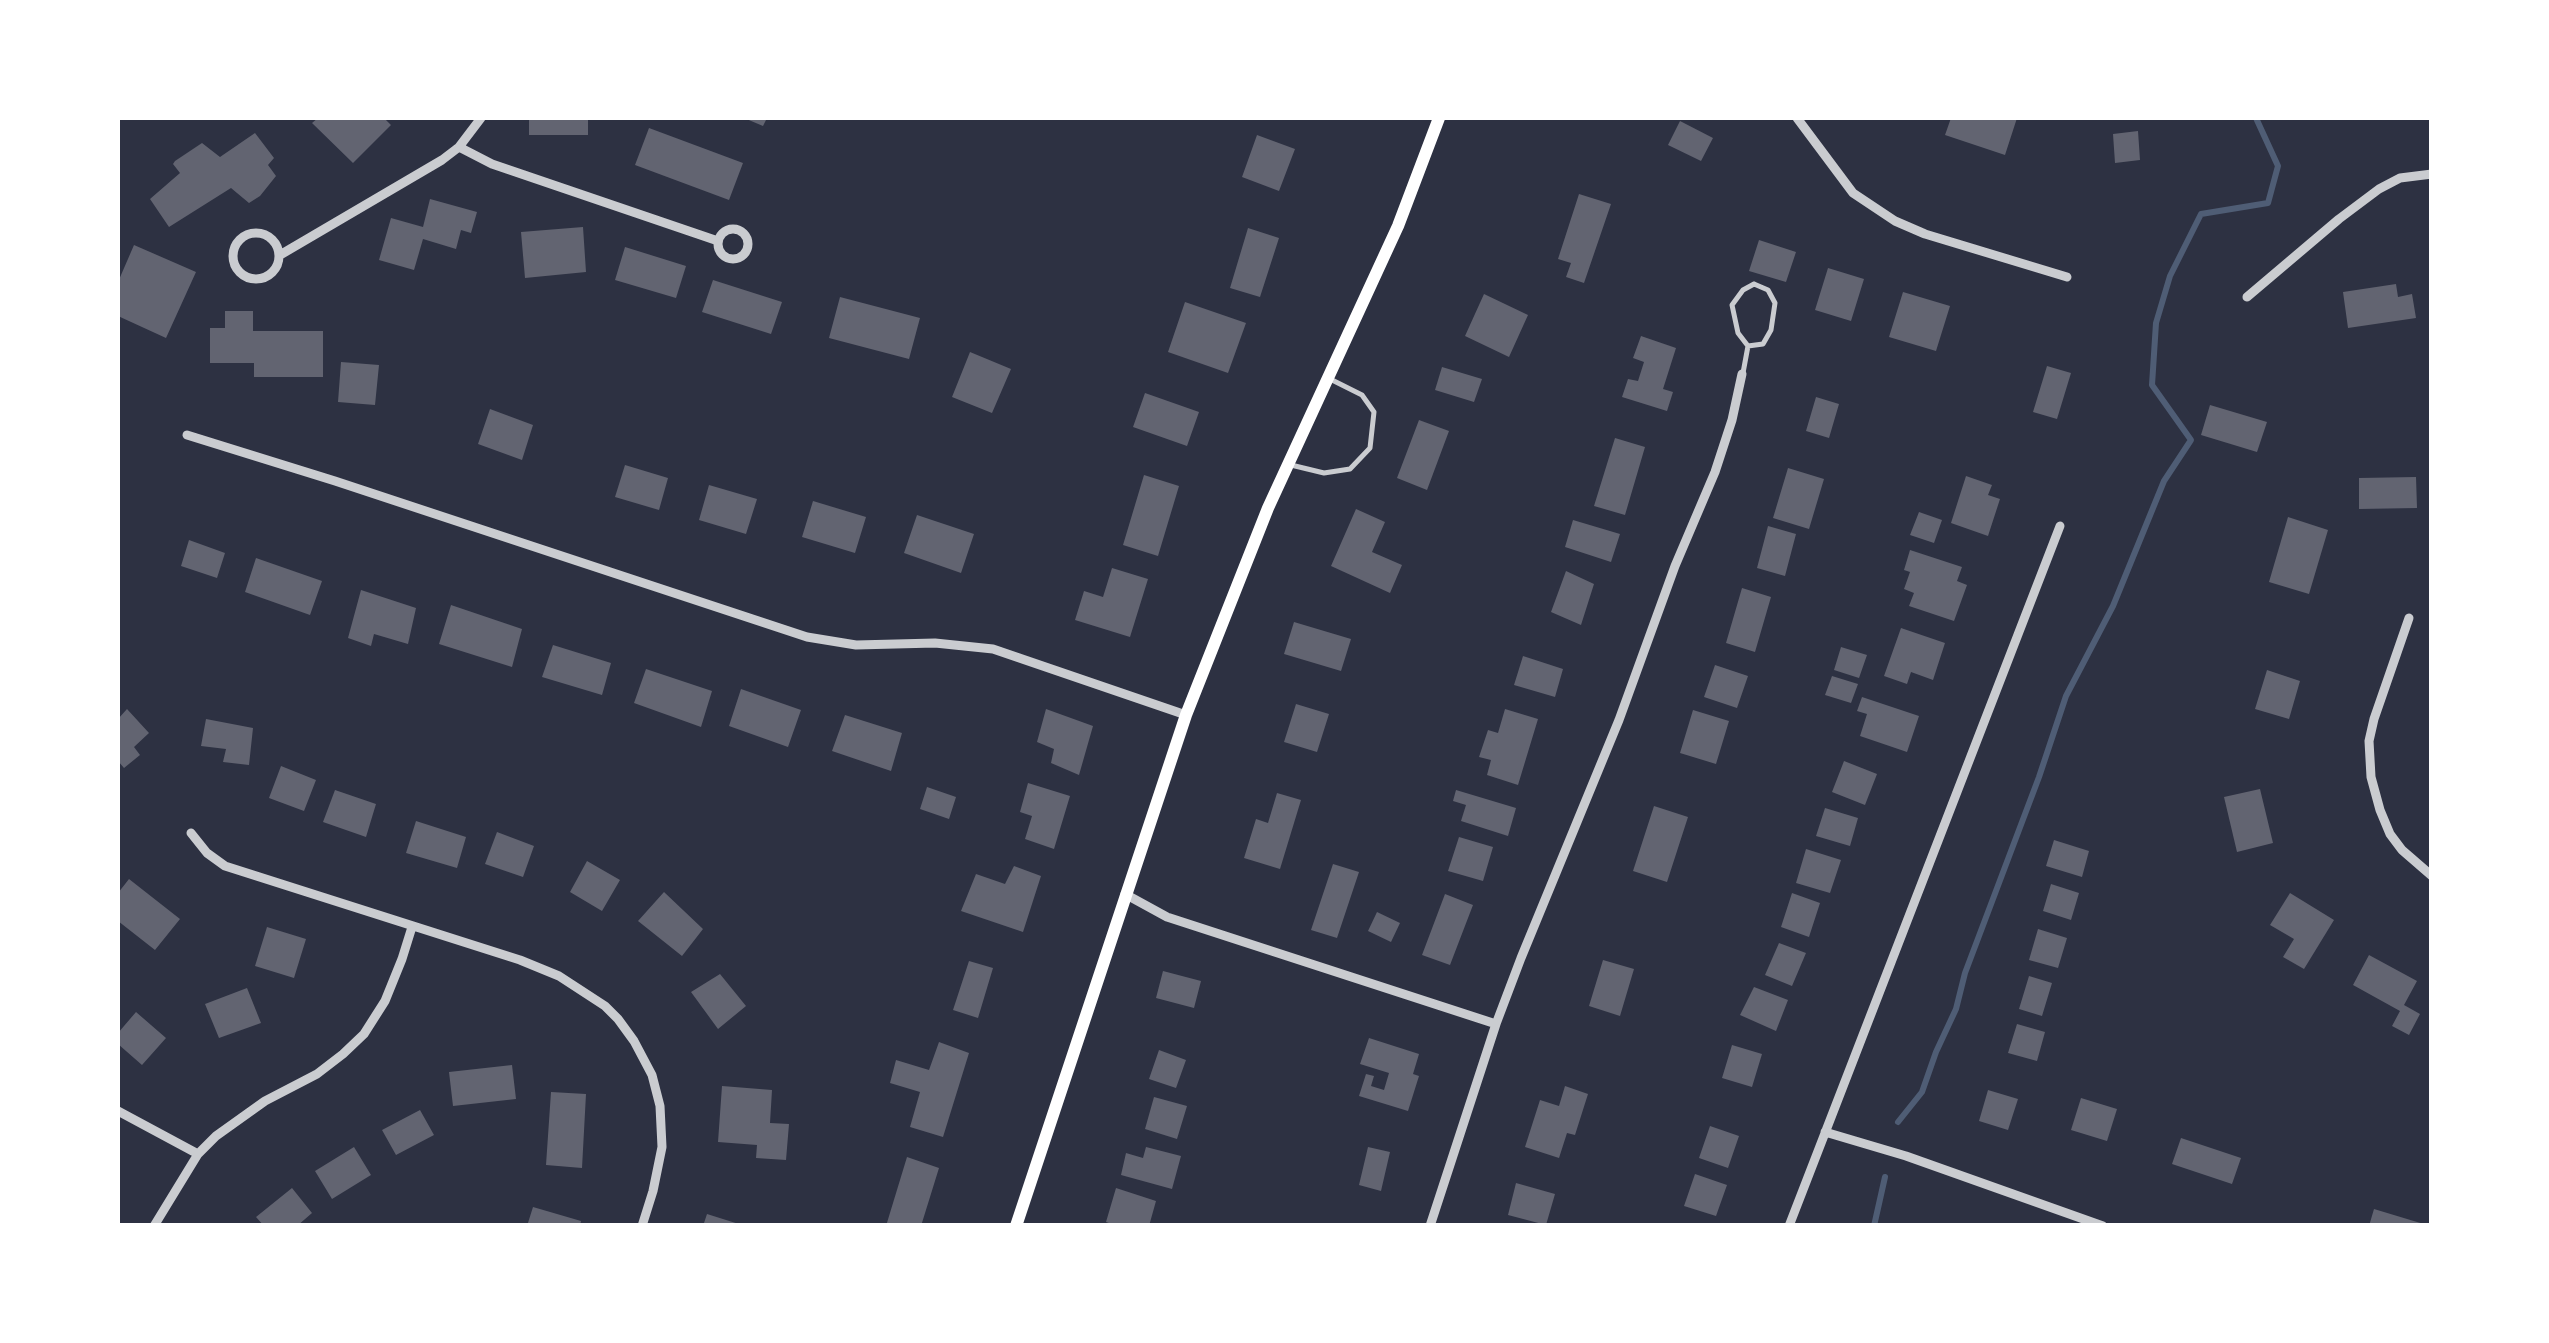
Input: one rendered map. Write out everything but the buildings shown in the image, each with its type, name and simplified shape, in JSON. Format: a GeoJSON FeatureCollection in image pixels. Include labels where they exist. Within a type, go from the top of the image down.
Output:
{"type":"FeatureCollection","features":[{"type":"Feature","properties":{"kind":"main road"},"geometry":{"type":"LineString","coordinates":[[1016,1226],[1186,716],[1268,508],[1398,226],[1438,118]]}},
{"type":"Feature","properties":{"kind":"street"},"geometry":{"type":"LineString","coordinates":[[280,254],[275,241],[255,232],[236,243],[233,257],[238,271],[250,279],[272,274],[280,254],[442,160],[459,147],[482,118]]}},
{"type":"Feature","properties":{"kind":"street"},"geometry":{"type":"LineString","coordinates":[[1797,118],[1852,193],[1894,220],[1925,234],[2067,276]]}},
{"type":"Feature","properties":{"kind":"street"},"geometry":{"type":"LineString","coordinates":[[459,147],[492,164],[718,241]]}},
{"type":"Feature","properties":{"kind":"street"},"geometry":{"type":"LineString","coordinates":[[2247,297],[2380,189],[2400,178],[2432,174]]}},
{"type":"Feature","properties":{"kind":"street"},"geometry":{"type":"LineString","coordinates":[[1430,1226],[1496,1024],[1715,472],[1742,374]]}},
{"type":"Feature","properties":{"kind":"street"},"geometry":{"type":"LineString","coordinates":[[187,436],[807,637],[856,644],[935,642],[993,649],[1186,716]]}},
{"type":"Feature","properties":{"kind":"street"},"geometry":{"type":"LineString","coordinates":[[1790,1226],[2060,526]]}},
{"type":"Feature","properties":{"kind":"street"},"geometry":{"type":"LineString","coordinates":[[2408,618],[2374,720],[2371,777],[2390,834],[2432,876]]}},
{"type":"Feature","properties":{"kind":"street"},"geometry":{"type":"LineString","coordinates":[[192,833],[207,853],[225,866],[520,960],[559,976],[605,1006],[618,1019],[652,1075],[660,1106],[662,1146],[654,1191],[642,1226]]}},
{"type":"Feature","properties":{"kind":"street"},"geometry":{"type":"LineString","coordinates":[[1125,894],[1167,917],[1496,1024]]}},
{"type":"Feature","properties":{"kind":"street"},"geometry":{"type":"LineString","coordinates":[[154,1226],[198,1154],[216,1136],[265,1101],[318,1074],[364,1034],[386,1001],[412,927]]}},
{"type":"Feature","properties":{"kind":"street"},"geometry":{"type":"LineString","coordinates":[[118,1111],[198,1154]]}},
{"type":"Feature","properties":{"kind":"street"},"geometry":{"type":"LineString","coordinates":[[1825,1132],[1906,1156],[2103,1226]]}},
{"type":"Feature","properties":{"kind":"lane"},"geometry":{"type":"LineString","coordinates":[[1742,374],[1748,346],[1738,333],[1732,306],[1743,290],[1754,284],[1768,290],[1775,303],[1771,330],[1763,344],[1748,346]]}},
{"type":"Feature","properties":{"kind":"lane"},"geometry":{"type":"LineString","coordinates":[[1288,464],[1324,472],[1350,469],[1370,448],[1374,412],[1362,395],[1328,378]]}},
{"type":"Feature","properties":{"kind":"waterway"},"geometry":{"type":"LineString","coordinates":[[1898,1122],[1922,1092],[1956,1009],[1965,973],[2066,696],[2113,606],[2164,481],[2191,440],[2152,385],[2156,323],[2170,276],[2201,214],[2268,203],[2278,166],[2256,118]]}},
{"type":"Feature","properties":{"kind":"waterway"},"geometry":{"type":"LineString","coordinates":[[1874,1226],[1885,1177]]}}]}
